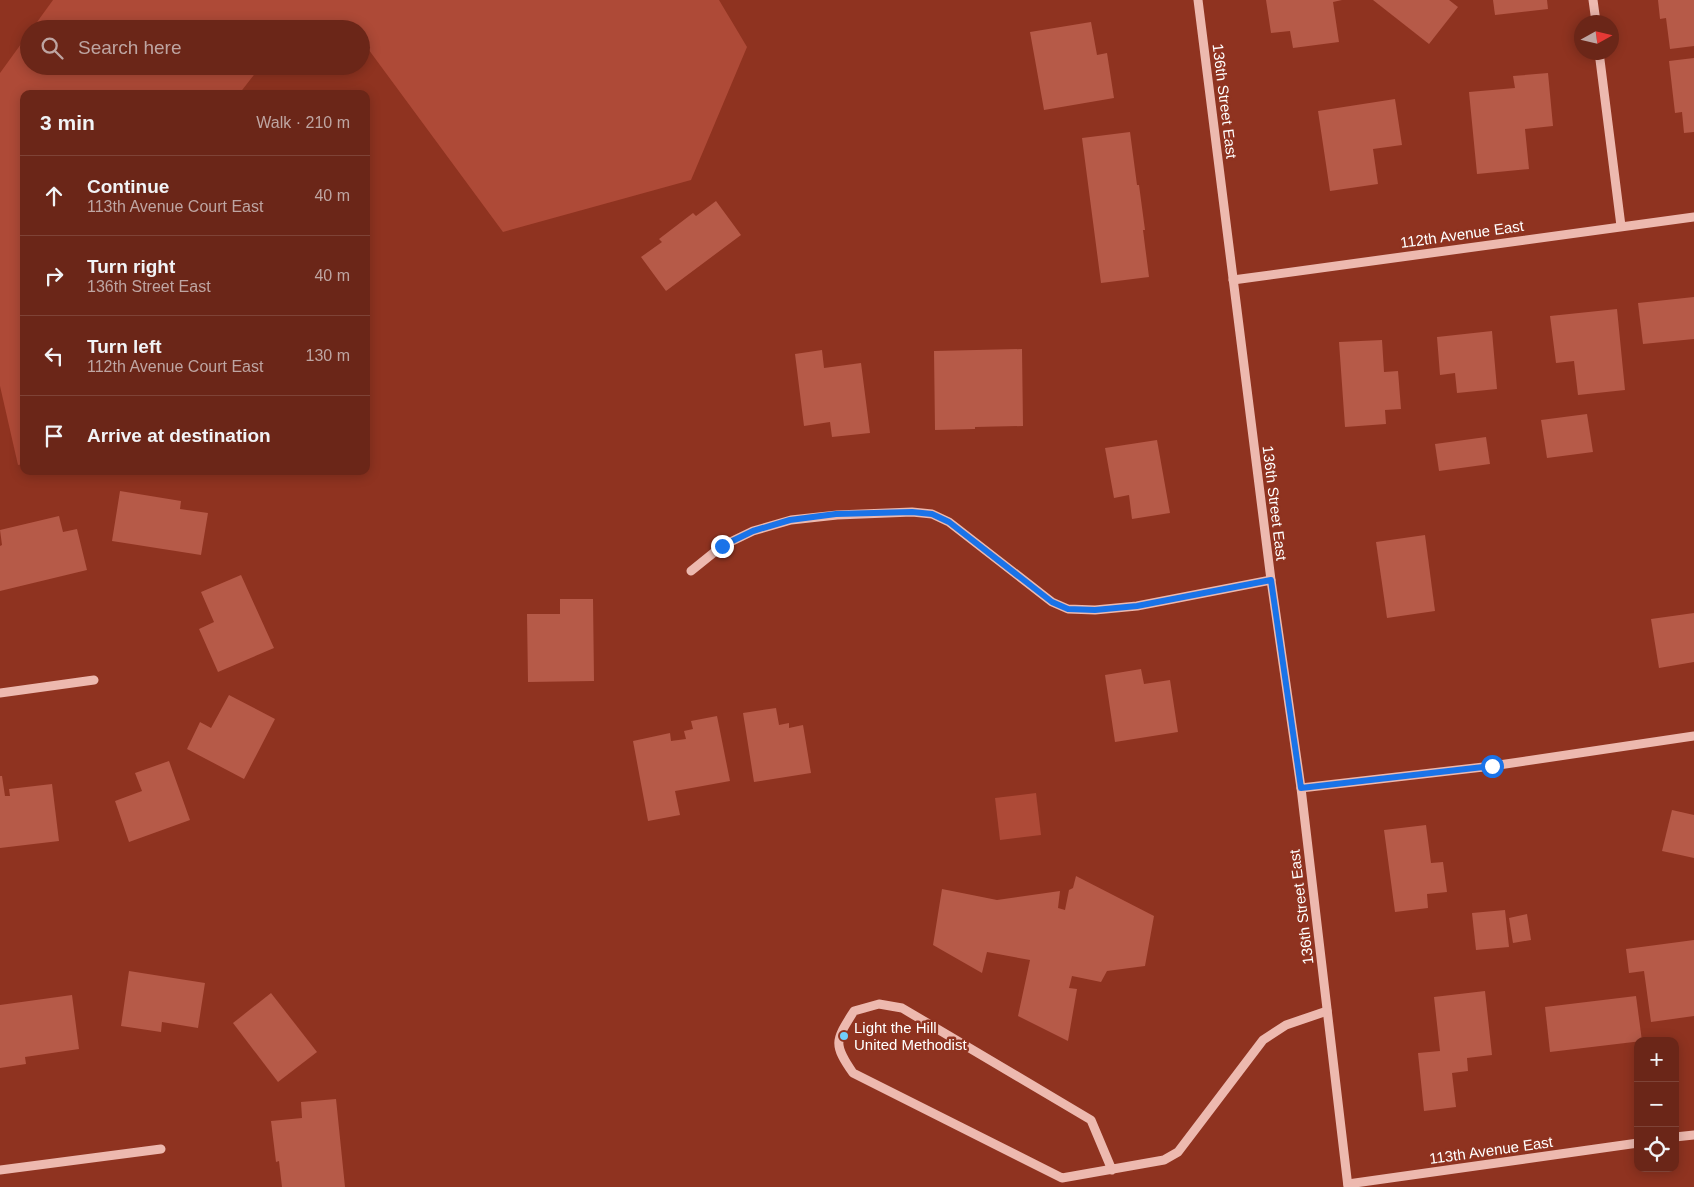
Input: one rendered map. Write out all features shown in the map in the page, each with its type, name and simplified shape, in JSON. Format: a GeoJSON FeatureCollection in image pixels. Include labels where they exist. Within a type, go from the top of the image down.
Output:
{"type":"FeatureCollection","features":[{"type":"Feature","properties":{"kind":"street","name":"136th Street East"},"geometry":{"type":"LineString","coordinates":[[1198,0],[1271,580],[1301,788],[1348,1186]]}},
{"type":"Feature","properties":{"kind":"street"},"geometry":{"type":"LineString","coordinates":[[1593,0],[1595,15]]}},
{"type":"Feature","properties":{"kind":"street"},"geometry":{"type":"LineString","coordinates":[[1600,60],[1621,226]]}},
{"type":"Feature","properties":{"kind":"street","name":"112th Avenue East"},"geometry":{"type":"LineString","coordinates":[[1233,280],[1694,216]]}},
{"type":"Feature","properties":{"kind":"street"},"geometry":{"type":"LineString","coordinates":[[691,571],[722,546],[753,531],[790,520],[836,514],[912,512],[932,514],[949,522],[1052,602],[1068,609],[1095,610],[1137,606],[1271,580]]}},
{"type":"Feature","properties":{"kind":"street"},"geometry":{"type":"LineString","coordinates":[[0,693],[94,680]]}},
{"type":"Feature","properties":{"kind":"street"},"geometry":{"type":"LineString","coordinates":[[1301,788],[1492,766],[1694,736]]}},
{"type":"Feature","properties":{"kind":"street"},"geometry":{"type":"LineString","coordinates":[[1112,1170],[1091,1120],[902,1008],[879,1004],[854,1011],[839,1036],[840,1055],[853,1073],[1062,1178],[1112,1170],[1164,1160],[1178,1152],[1263,1040],[1286,1024],[1327,1011]]}},
{"type":"Feature","properties":{"kind":"street"},"geometry":{"type":"LineString","coordinates":[[1679,1137],[1694,1135]]}},
{"type":"Feature","properties":{"kind":"street","name":"113th Avenue East"},"geometry":{"type":"LineString","coordinates":[[1348,1186],[1634,1144]]}},
{"type":"Feature","properties":{"kind":"street"},"geometry":{"type":"LineString","coordinates":[[0,1170],[161,1149]]}},
{"type":"Feature","properties":{"kind":"shaded area"},"geometry":{"type":"Polygon","coordinates":[[[53,0],[719,0],[747,47],[691,180],[503,232],[370,52],[370,20],[39,20],[53,0]]]}},
{"type":"Feature","properties":{"kind":"shaded area"},"geometry":{"type":"Polygon","coordinates":[[[20,45],[20,75],[254,75],[242,90],[20,90],[20,465],[18,465],[0,386],[0,73],[20,45]]]}},
{"type":"Feature","properties":{"kind":"shaded area"},"geometry":{"type":"Polygon","coordinates":[[[1036,793],[1041,835],[1000,840],[995,798],[1036,793]]]}},
{"type":"Feature","properties":{"kind":"building"},"geometry":{"type":"Polygon","coordinates":[[[1266,0],[1342,0],[1333,2],[1339,42],[1293,48],[1290,31],[1271,33],[1266,0]]]}},
{"type":"Feature","properties":{"kind":"building"},"geometry":{"type":"Polygon","coordinates":[[[1373,0],[1449,0],[1458,7],[1429,44],[1373,0]]]}},
{"type":"Feature","properties":{"kind":"building"},"geometry":{"type":"Polygon","coordinates":[[[1493,0],[1547,0],[1548,9],[1495,15],[1493,0]]]}},
{"type":"Feature","properties":{"kind":"building"},"geometry":{"type":"Polygon","coordinates":[[[1658,0],[1694,0],[1694,46],[1670,49],[1666,18],[1660,19],[1658,0]]]}},
{"type":"Feature","properties":{"kind":"building"},"geometry":{"type":"Polygon","coordinates":[[[1091,22],[1097,55],[1107,53],[1114,98],[1044,110],[1030,32],[1091,22]]]}},
{"type":"Feature","properties":{"kind":"building"},"geometry":{"type":"Polygon","coordinates":[[[1694,58],[1694,132],[1684,133],[1682,112],[1675,113],[1669,61],[1694,58]]]}},
{"type":"Feature","properties":{"kind":"building"},"geometry":{"type":"Polygon","coordinates":[[[1548,73],[1553,126],[1525,129],[1529,169],[1477,174],[1469,92],[1515,88],[1513,76],[1548,73]]]}},
{"type":"Feature","properties":{"kind":"building"},"geometry":{"type":"Polygon","coordinates":[[[1395,99],[1402,145],[1373,149],[1378,184],[1330,191],[1318,111],[1395,99]]]}},
{"type":"Feature","properties":{"kind":"building"},"geometry":{"type":"Polygon","coordinates":[[[1130,132],[1145,230],[1143,230],[1149,277],[1101,283],[1082,138],[1130,132]]]}},
{"type":"Feature","properties":{"kind":"building"},"geometry":{"type":"Polygon","coordinates":[[[716,201],[741,235],[666,291],[641,257],[662,242],[659,239],[693,213],[696,216],[716,201]]]}},
{"type":"Feature","properties":{"kind":"building"},"geometry":{"type":"Polygon","coordinates":[[[1694,297],[1694,339],[1643,344],[1638,303],[1694,297]]]}},
{"type":"Feature","properties":{"kind":"building"},"geometry":{"type":"Polygon","coordinates":[[[1617,309],[1625,390],[1578,395],[1574,361],[1556,363],[1550,316],[1617,309]]]}},
{"type":"Feature","properties":{"kind":"building"},"geometry":{"type":"Polygon","coordinates":[[[1492,331],[1497,389],[1457,393],[1455,373],[1440,375],[1437,337],[1492,331]]]}},
{"type":"Feature","properties":{"kind":"building"},"geometry":{"type":"Polygon","coordinates":[[[1382,340],[1384,372],[1398,371],[1401,409],[1385,410],[1386,424],[1345,427],[1339,342],[1382,340]]]}},
{"type":"Feature","properties":{"kind":"building"},"geometry":{"type":"Polygon","coordinates":[[[1022,349],[1023,426],[935,430],[934,351],[1022,349]]]}},
{"type":"Feature","properties":{"kind":"building"},"geometry":{"type":"Polygon","coordinates":[[[822,350],[824,368],[861,363],[870,433],[832,437],[830,422],[804,426],[795,354],[822,350]]]}},
{"type":"Feature","properties":{"kind":"building"},"geometry":{"type":"Polygon","coordinates":[[[1587,414],[1593,452],[1547,458],[1541,420],[1587,414]]]}},
{"type":"Feature","properties":{"kind":"building"},"geometry":{"type":"Polygon","coordinates":[[[1486,437],[1490,464],[1439,471],[1435,444],[1486,437]]]}},
{"type":"Feature","properties":{"kind":"building"},"geometry":{"type":"Polygon","coordinates":[[[1157,440],[1170,513],[1132,519],[1129,495],[1114,498],[1105,448],[1157,440]]]}},
{"type":"Feature","properties":{"kind":"building"},"geometry":{"type":"Polygon","coordinates":[[[120,491],[181,501],[180,509],[208,513],[201,555],[112,541],[120,491]]]}},
{"type":"Feature","properties":{"kind":"building"},"geometry":{"type":"Polygon","coordinates":[[[59,516],[63,532],[77,529],[87,570],[0,591],[0,546],[2,545],[0,530],[59,516]]]}},
{"type":"Feature","properties":{"kind":"building"},"geometry":{"type":"Polygon","coordinates":[[[1425,535],[1435,611],[1387,618],[1376,542],[1425,535]]]}},
{"type":"Feature","properties":{"kind":"building"},"geometry":{"type":"Polygon","coordinates":[[[241,575],[274,648],[218,672],[199,629],[214,622],[201,592],[241,575]]]}},
{"type":"Feature","properties":{"kind":"building"},"geometry":{"type":"Polygon","coordinates":[[[560,599],[593,599],[594,681],[528,682],[527,614],[560,614],[560,599]]]}},
{"type":"Feature","properties":{"kind":"building"},"geometry":{"type":"Polygon","coordinates":[[[1694,613],[1694,662],[1659,668],[1651,619],[1694,613]]]}},
{"type":"Feature","properties":{"kind":"building"},"geometry":{"type":"Polygon","coordinates":[[[1141,669],[1144,684],[1170,680],[1178,732],[1115,742],[1105,675],[1141,669]]]}},
{"type":"Feature","properties":{"kind":"building"},"geometry":{"type":"Polygon","coordinates":[[[229,695],[275,719],[244,779],[187,749],[200,722],[211,728],[229,695]]]}},
{"type":"Feature","properties":{"kind":"building"},"geometry":{"type":"Polygon","coordinates":[[[776,708],[779,725],[789,723],[789,728],[803,725],[811,773],[754,782],[743,713],[776,708]]]}},
{"type":"Feature","properties":{"kind":"building"},"geometry":{"type":"Polygon","coordinates":[[[717,716],[730,781],[675,791],[680,815],[648,821],[633,741],[670,733],[671,741],[686,739],[684,731],[693,729],[691,721],[717,716]]]}},
{"type":"Feature","properties":{"kind":"building"},"geometry":{"type":"Polygon","coordinates":[[[169,761],[190,820],[129,842],[115,801],[142,791],[135,773],[169,761]]]}},
{"type":"Feature","properties":{"kind":"building"},"geometry":{"type":"Polygon","coordinates":[[[0,776],[2,776],[5,796],[10,796],[9,789],[52,784],[59,841],[0,848],[0,776]]]}},
{"type":"Feature","properties":{"kind":"building"},"geometry":{"type":"Polygon","coordinates":[[[1672,810],[1694,815],[1694,858],[1662,851],[1672,810]]]}},
{"type":"Feature","properties":{"kind":"building"},"geometry":{"type":"Polygon","coordinates":[[[1426,825],[1431,863],[1443,862],[1447,892],[1427,894],[1428,908],[1395,912],[1384,830],[1426,825]]]}},
{"type":"Feature","properties":{"kind":"building"},"geometry":{"type":"Polygon","coordinates":[[[1076,876],[1154,916],[1145,966],[1107,971],[1101,982],[1072,976],[1069,988],[1077,989],[1068,1041],[1018,1016],[1030,960],[987,952],[982,973],[933,945],[942,889],[997,900],[1060,891],[1058,908],[1065,910],[1069,890],[1073,888],[1076,876]]]}},
{"type":"Feature","properties":{"kind":"building"},"geometry":{"type":"Polygon","coordinates":[[[1505,910],[1509,947],[1476,950],[1472,913],[1505,910]]]}},
{"type":"Feature","properties":{"kind":"building"},"geometry":{"type":"Polygon","coordinates":[[[1527,914],[1531,940],[1513,943],[1509,918],[1527,914]]]}},
{"type":"Feature","properties":{"kind":"building"},"geometry":{"type":"Polygon","coordinates":[[[1694,940],[1694,1016],[1651,1022],[1644,971],[1629,973],[1626,949],[1694,940]]]}},
{"type":"Feature","properties":{"kind":"building"},"geometry":{"type":"Polygon","coordinates":[[[129,971],[205,983],[198,1028],[162,1022],[161,1032],[121,1026],[129,971]]]}},
{"type":"Feature","properties":{"kind":"building"},"geometry":{"type":"Polygon","coordinates":[[[1485,991],[1492,1055],[1467,1058],[1468,1071],[1452,1073],[1456,1107],[1424,1111],[1418,1053],[1440,1051],[1434,997],[1485,991]]]}},
{"type":"Feature","properties":{"kind":"building"},"geometry":{"type":"Polygon","coordinates":[[[271,993],[317,1052],[278,1082],[233,1023],[271,993]]]}},
{"type":"Feature","properties":{"kind":"building"},"geometry":{"type":"Polygon","coordinates":[[[72,995],[79,1049],[25,1057],[26,1064],[0,1068],[0,1005],[72,995]]]}},
{"type":"Feature","properties":{"kind":"building"},"geometry":{"type":"Polygon","coordinates":[[[1636,996],[1641,1037],[1634,1037],[1634,1042],[1550,1052],[1545,1007],[1636,996]]]}},
{"type":"Feature","properties":{"kind":"building"},"geometry":{"type":"Polygon","coordinates":[[[336,1099],[345,1187],[282,1187],[279,1161],[276,1162],[271,1121],[302,1118],[301,1102],[336,1099]]]}},
{"type":"Feature","properties":{"kind":"place","name":"Light the Hill United Methodist"},"geometry":{"type":"Point","coordinates":[844,1036]}},
{"type":"Feature","properties":{"kind":"route"},"geometry":{"type":"LineString","coordinates":[[722,546],[753,531],[790,520],[836,514],[912,512],[932,514],[949,522],[1052,602],[1068,609],[1095,610],[1137,606],[1271,580],[1301,788],[1492,766]]}}]}
